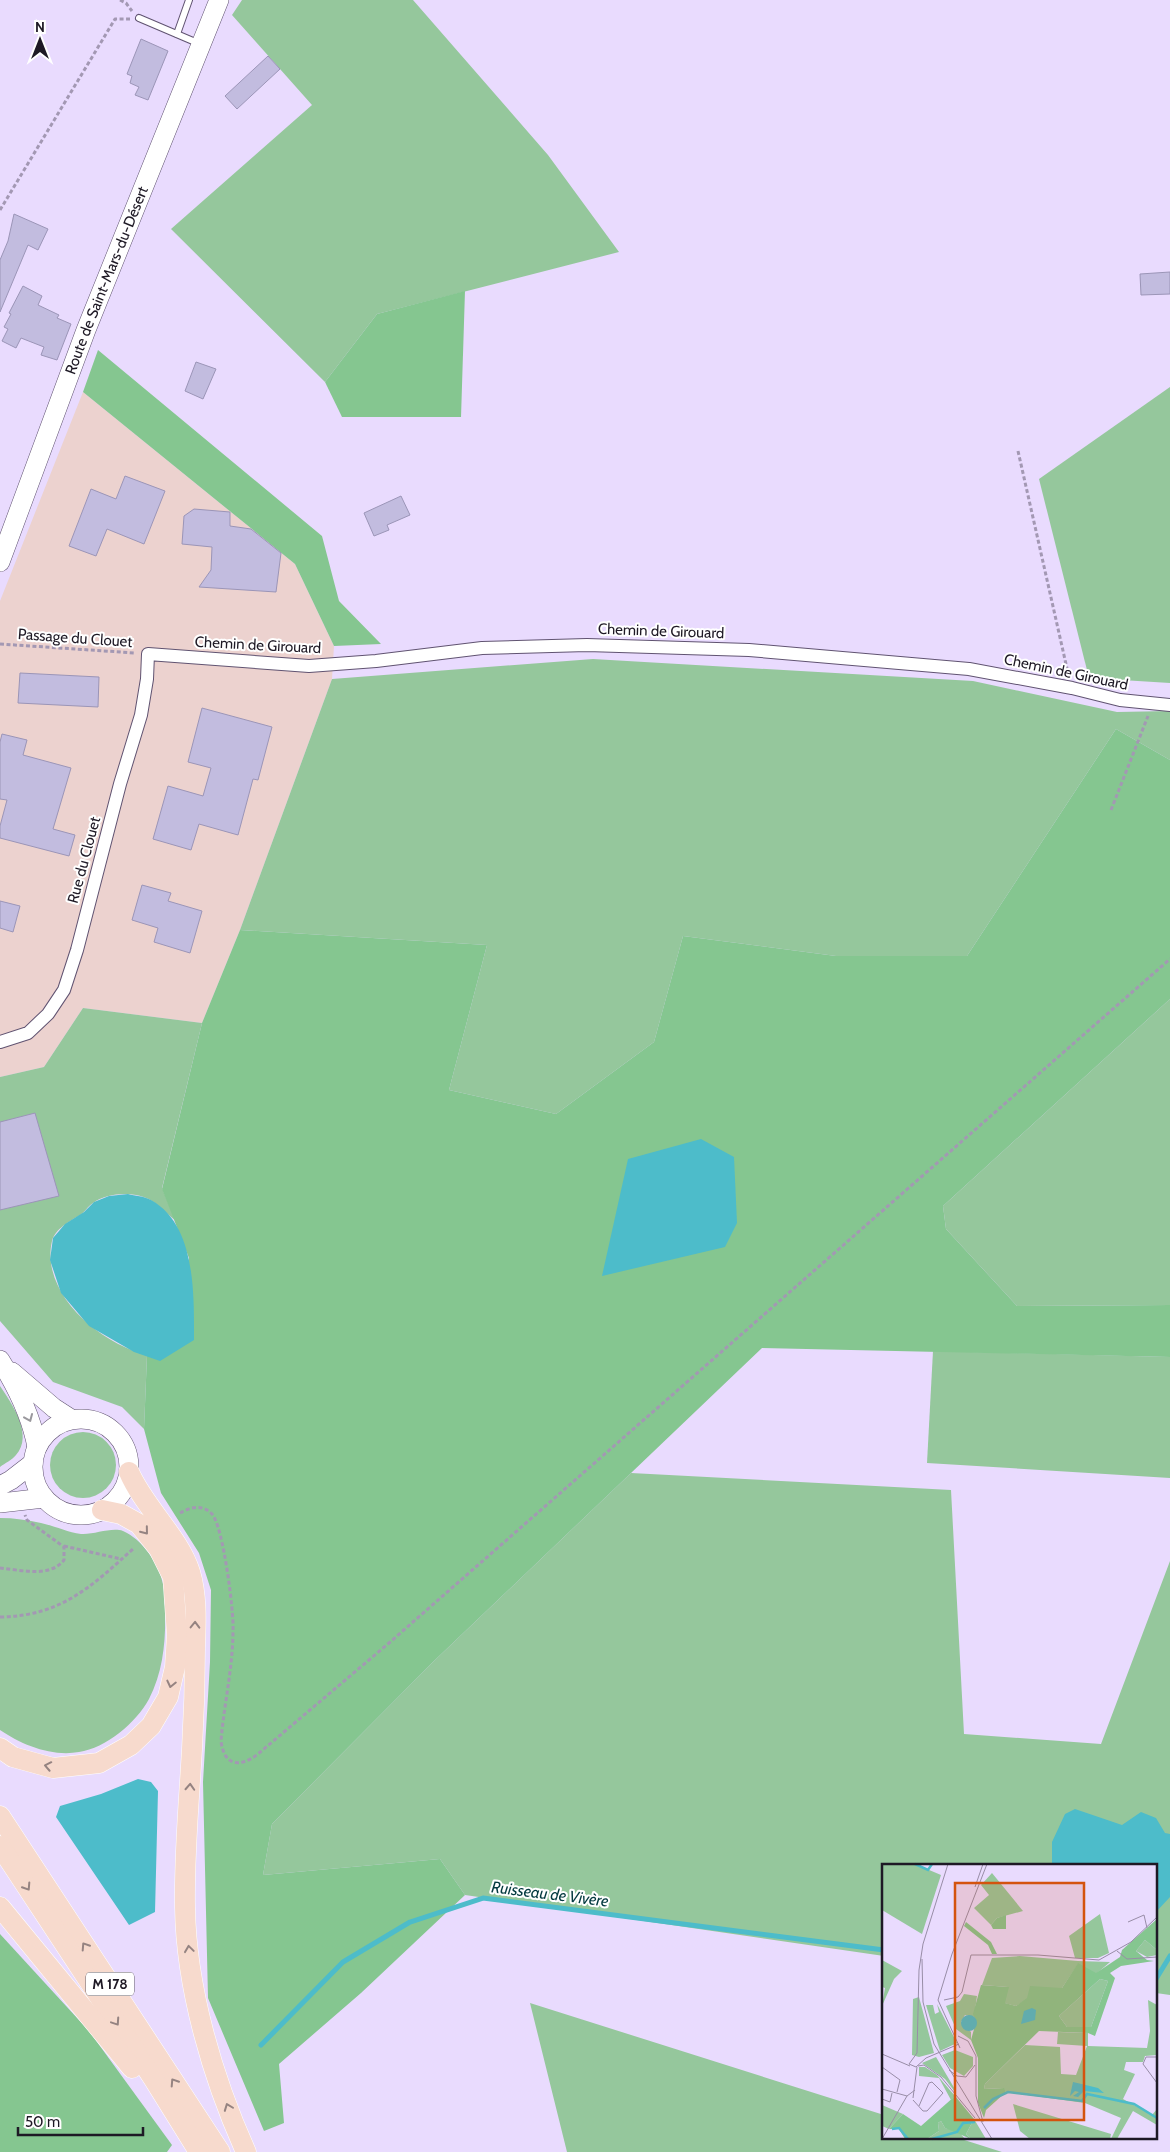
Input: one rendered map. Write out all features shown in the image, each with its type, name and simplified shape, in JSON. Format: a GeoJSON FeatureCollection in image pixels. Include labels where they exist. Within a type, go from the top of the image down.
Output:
{"type":"FeatureCollection","features":[{"type":"Feature","properties":{"kind":"main road","name":"Route de Saint-Mars-du-Désert"},"geometry":{"type":"LineString","coordinates":[[0,562],[83,340],[219,0]]}},
{"type":"Feature","properties":{"kind":"main road"},"geometry":{"type":"LineString","coordinates":[[0,1360],[18,1378],[71,1420]]}},
{"type":"Feature","properties":{"kind":"main road"},"geometry":{"type":"LineString","coordinates":[[0,1360],[14,1383],[34,1428],[35,1455],[33,1476],[44,1498],[62,1512],[76,1515],[89,1514],[102,1510],[115,1501],[125,1488],[129,1472],[126,1450],[113,1431],[101,1423],[86,1419],[71,1420],[57,1425],[45,1434],[35,1455],[11,1480],[0,1486]]}},
{"type":"Feature","properties":{"kind":"main road"},"geometry":{"type":"LineString","coordinates":[[129,1472],[137,1490],[175,1544],[190,1571],[196,1610],[194,1695],[186,1851],[187,1936],[197,1998],[211,2056],[219,2084],[246,2152]]}},
{"type":"Feature","properties":{"kind":"main road"},"geometry":{"type":"LineString","coordinates":[[0,1503],[44,1498]]}},
{"type":"Feature","properties":{"kind":"main road"},"geometry":{"type":"LineString","coordinates":[[0,1748],[13,1757],[53,1768],[98,1763],[131,1745],[151,1726],[168,1697],[174,1667],[177,1635],[173,1577],[159,1549],[139,1524],[121,1514],[102,1510]]}},
{"type":"Feature","properties":{"kind":"main road","name":"M 178"},"geometry":{"type":"LineString","coordinates":[[0,1816],[220,2152]]}},
{"type":"Feature","properties":{"kind":"main road","name":"M 178"},"geometry":{"type":"LineString","coordinates":[[0,1846],[153,2078],[198,2152]]}},
{"type":"Feature","properties":{"kind":"main road"},"geometry":{"type":"LineString","coordinates":[[0,1907],[85,2008],[162,2105],[188,2146],[198,2152]]}},
{"type":"Feature","properties":{"kind":"street","name":"Chemin de Girouard"},"geometry":{"type":"LineString","coordinates":[[148,654],[309,666],[376,661],[482,648],[587,645],[749,650],[969,669],[1072,688],[1120,700],[1170,705]]}},
{"type":"Feature","properties":{"kind":"street","name":"Rue du Clouet"},"geometry":{"type":"LineString","coordinates":[[0,1042],[28,1033],[48,1014],[64,990],[77,950],[120,784],[141,715],[147,679],[148,654]]}},
{"type":"Feature","properties":{"kind":"lane"},"geometry":{"type":"LineString","coordinates":[[177,34],[189,0]]}},
{"type":"Feature","properties":{"kind":"lane"},"geometry":{"type":"LineString","coordinates":[[139,18],[201,45]]}},
{"type":"Feature","properties":{"kind":"path"},"geometry":{"type":"LineString","coordinates":[[120,0],[126,2],[139,18]]}},
{"type":"Feature","properties":{"kind":"path"},"geometry":{"type":"LineString","coordinates":[[0,210],[115,19],[139,18]]}},
{"type":"Feature","properties":{"kind":"path"},"geometry":{"type":"LineString","coordinates":[[1018,451],[1072,688]]}},
{"type":"Feature","properties":{"kind":"path","name":"Passage du Clouet"},"geometry":{"type":"LineString","coordinates":[[0,644],[148,654]]}},
{"type":"Feature","properties":{"kind":"path"},"geometry":{"type":"LineString","coordinates":[[1111,810],[1153,704]]}},
{"type":"Feature","properties":{"kind":"path"},"geometry":{"type":"LineString","coordinates":[[180,1513],[188,1508],[199,1508],[208,1511],[214,1517],[230,1586],[233,1632],[221,1741],[224,1755],[233,1762],[244,1762],[266,1747],[389,1643],[1170,959]]}},
{"type":"Feature","properties":{"kind":"path"},"geometry":{"type":"LineString","coordinates":[[23,1511],[27,1520],[63,1546],[122,1559]]}},
{"type":"Feature","properties":{"kind":"path"},"geometry":{"type":"LineString","coordinates":[[0,1568],[43,1572],[55,1569],[64,1560],[63,1546]]}},
{"type":"Feature","properties":{"kind":"path"},"geometry":{"type":"LineString","coordinates":[[0,1617],[35,1613],[56,1607],[78,1594],[134,1548]]}},
{"type":"Feature","properties":{"kind":"shaded area"},"geometry":{"type":"Polygon","coordinates":[[[242,0],[413,0],[548,155],[619,252],[377,314],[325,382],[171,229],[312,105],[232,15],[242,0]]]}},
{"type":"Feature","properties":{"kind":"shaded area"},"geometry":{"type":"Polygon","coordinates":[[[465,291],[461,417],[342,417],[325,382],[377,314],[465,291]]]}},
{"type":"Feature","properties":{"kind":"shaded area"},"geometry":{"type":"Polygon","coordinates":[[[98,350],[322,536],[339,601],[381,644],[334,646],[295,564],[83,392],[98,350]]]}},
{"type":"Feature","properties":{"kind":"shaded area"},"geometry":{"type":"Polygon","coordinates":[[[1170,387],[1170,683],[1089,678],[1039,479],[1170,387]]]}},
{"type":"Feature","properties":{"kind":"shaded area"},"geometry":{"type":"Polygon","coordinates":[[[83,392],[295,564],[334,646],[332,679],[240,930],[202,1023],[83,1008],[44,1067],[0,1077],[0,601],[83,392]]]}},
{"type":"Feature","properties":{"kind":"shaded area"},"geometry":{"type":"Polygon","coordinates":[[[593,659],[973,681],[1117,712],[1170,711],[1170,760],[1116,729],[967,956],[836,956],[683,936],[654,1042],[556,1114],[449,1090],[487,945],[240,930],[332,679],[593,659]]]}},
{"type":"Feature","properties":{"kind":"shaded area"},"geometry":{"type":"Polygon","coordinates":[[[1116,729],[1170,760],[1170,999],[943,1206],[946,1229],[1017,1306],[1170,1305],[1170,1357],[762,1348],[434,1661],[272,1824],[263,1875],[440,1859],[465,1895],[361,1993],[279,2064],[284,2123],[264,2131],[208,1998],[203,1782],[210,1662],[211,1590],[199,1553],[161,1493],[144,1429],[147,1355],[160,1360],[189,1258],[162,1189],[202,1023],[240,930],[487,945],[449,1090],[556,1114],[654,1042],[683,936],[836,956],[967,956],[1116,729]]]}},
{"type":"Feature","properties":{"kind":"shaded area"},"geometry":{"type":"Polygon","coordinates":[[[1170,999],[1170,1305],[1017,1306],[946,1229],[943,1206],[1170,999]]]}},
{"type":"Feature","properties":{"kind":"shaded area"},"geometry":{"type":"Polygon","coordinates":[[[83,1008],[202,1023],[162,1188],[175,1220],[146,1198],[131,1194],[114,1195],[99,1199],[91,1204],[82,1214],[60,1229],[52,1241],[51,1261],[55,1280],[78,1314],[111,1340],[147,1355],[144,1429],[122,1407],[53,1382],[0,1321],[0,1077],[44,1067],[83,1008]]]}},
{"type":"Feature","properties":{"kind":"shaded area"},"geometry":{"type":"Polygon","coordinates":[[[701,1139],[734,1157],[737,1223],[725,1247],[602,1276],[628,1159],[701,1139]]]}},
{"type":"Feature","properties":{"kind":"shaded area"},"geometry":{"type":"Polygon","coordinates":[[[128,1194],[151,1200],[166,1211],[177,1226],[189,1262],[194,1302],[194,1340],[160,1361],[134,1352],[89,1326],[61,1293],[50,1260],[53,1238],[65,1224],[84,1212],[94,1202],[109,1196],[128,1194]]]}},
{"type":"Feature","properties":{"kind":"shaded area"},"geometry":{"type":"Polygon","coordinates":[[[933,1351],[1170,1357],[1170,1478],[927,1463],[933,1351]]]}},
{"type":"Feature","properties":{"kind":"shaded area"},"geometry":{"type":"Polygon","coordinates":[[[0,1386],[15,1410],[22,1429],[23,1438],[21,1447],[16,1455],[0,1467],[0,1386]]]}},
{"type":"Feature","properties":{"kind":"shaded area"},"geometry":{"type":"Polygon","coordinates":[[[83,1432],[95,1435],[106,1442],[113,1453],[116,1465],[113,1477],[106,1488],[95,1495],[83,1498],[71,1495],[60,1488],[53,1477],[50,1465],[53,1453],[60,1442],[71,1435],[83,1432]]]}},
{"type":"Feature","properties":{"kind":"shaded area"},"geometry":{"type":"Polygon","coordinates":[[[631,1473],[951,1490],[964,1734],[1101,1744],[1170,1561],[1170,1995],[1158,1993],[1158,1864],[882,1864],[882,1956],[465,1895],[440,1859],[263,1875],[272,1824],[434,1661],[631,1473]]]}},
{"type":"Feature","properties":{"kind":"shaded area"},"geometry":{"type":"Polygon","coordinates":[[[0,1518],[36,1522],[81,1534],[113,1530],[123,1531],[143,1546],[158,1568],[164,1587],[165,1618],[163,1654],[154,1688],[143,1708],[128,1725],[110,1740],[89,1750],[69,1753],[48,1751],[28,1745],[0,1730],[0,1518]]]}},
{"type":"Feature","properties":{"kind":"shaded area"},"geometry":{"type":"Polygon","coordinates":[[[138,1779],[151,1782],[158,1791],[155,1912],[129,1925],[56,1817],[60,1806],[101,1794],[138,1779]]]}},
{"type":"Feature","properties":{"kind":"shaded area"},"geometry":{"type":"Polygon","coordinates":[[[1075,1809],[1122,1825],[1141,1812],[1156,1818],[1165,1833],[1170,1834],[1170,1897],[1158,1910],[1158,1864],[1052,1864],[1052,1842],[1065,1814],[1075,1809]]]}},
{"type":"Feature","properties":{"kind":"shaded area"},"geometry":{"type":"Polygon","coordinates":[[[0,1934],[89,2031],[172,2145],[167,2152],[0,2152],[0,1934]]]}},
{"type":"Feature","properties":{"kind":"shaded area"},"geometry":{"type":"Polygon","coordinates":[[[530,2003],[882,2114],[882,2140],[964,2140],[1002,2152],[567,2152],[530,2003]]]}},
{"type":"Feature","properties":{"kind":"building"},"geometry":{"type":"Polygon","coordinates":[[[141,39],[168,51],[148,100],[135,95],[139,87],[130,83],[132,76],[127,74],[141,39]]]}},
{"type":"Feature","properties":{"kind":"building"},"geometry":{"type":"Polygon","coordinates":[[[268,56],[280,69],[237,109],[225,96],[268,56]]]}},
{"type":"Feature","properties":{"kind":"building"},"geometry":{"type":"Polygon","coordinates":[[[14,214],[48,229],[38,250],[28,245],[0,312],[0,260],[8,241],[14,214]]]}},
{"type":"Feature","properties":{"kind":"building"},"geometry":{"type":"Polygon","coordinates":[[[1170,272],[1170,294],[1141,295],[1140,274],[1170,272]]]}},
{"type":"Feature","properties":{"kind":"building"},"geometry":{"type":"Polygon","coordinates":[[[23,286],[42,296],[38,305],[59,315],[57,318],[71,324],[57,360],[41,355],[44,347],[21,338],[16,348],[2,341],[8,329],[4,327],[11,314],[9,313],[23,286]]]}},
{"type":"Feature","properties":{"kind":"building"},"geometry":{"type":"Polygon","coordinates":[[[196,362],[216,369],[203,399],[185,391],[196,362]]]}},
{"type":"Feature","properties":{"kind":"building"},"geometry":{"type":"Polygon","coordinates":[[[125,476],[165,491],[144,544],[107,529],[96,556],[69,546],[91,489],[116,499],[125,476]]]}},
{"type":"Feature","properties":{"kind":"building"},"geometry":{"type":"Polygon","coordinates":[[[401,496],[410,515],[387,525],[389,530],[374,536],[364,513],[401,496]]]}},
{"type":"Feature","properties":{"kind":"building"},"geometry":{"type":"Polygon","coordinates":[[[194,509],[230,512],[230,526],[251,529],[281,553],[276,592],[199,587],[211,570],[212,547],[182,544],[184,516],[194,509]]]}},
{"type":"Feature","properties":{"kind":"building"},"geometry":{"type":"Polygon","coordinates":[[[20,673],[99,677],[98,707],[18,703],[20,673]]]}},
{"type":"Feature","properties":{"kind":"building"},"geometry":{"type":"Polygon","coordinates":[[[202,708],[272,727],[258,780],[253,779],[238,835],[199,824],[191,850],[153,839],[168,786],[203,796],[211,768],[188,762],[202,708]]]}},
{"type":"Feature","properties":{"kind":"building"},"geometry":{"type":"Polygon","coordinates":[[[2,734],[27,740],[23,755],[71,768],[53,829],[75,835],[69,856],[0,838],[0,826],[7,800],[0,799],[0,742],[2,734]]]}},
{"type":"Feature","properties":{"kind":"building"},"geometry":{"type":"Polygon","coordinates":[[[142,885],[171,893],[168,901],[202,911],[190,953],[154,942],[158,928],[132,920],[142,885]]]}},
{"type":"Feature","properties":{"kind":"building"},"geometry":{"type":"Polygon","coordinates":[[[0,901],[20,906],[13,932],[0,928],[0,901]]]}},
{"type":"Feature","properties":{"kind":"building"},"geometry":{"type":"Polygon","coordinates":[[[35,1113],[59,1196],[0,1210],[0,1122],[35,1113]]]}},
{"type":"Feature","properties":{"kind":"waterway","name":"Ruisseau de Vivère"},"geometry":{"type":"LineString","coordinates":[[261,2045],[343,1962],[410,1922],[483,1898],[882,1950]]}},
{"type":"Feature","properties":{"kind":"waterway","name":"Ruisseau de Vivère"},"geometry":{"type":"LineString","coordinates":[[1158,1976],[1170,1956]]}}]}
